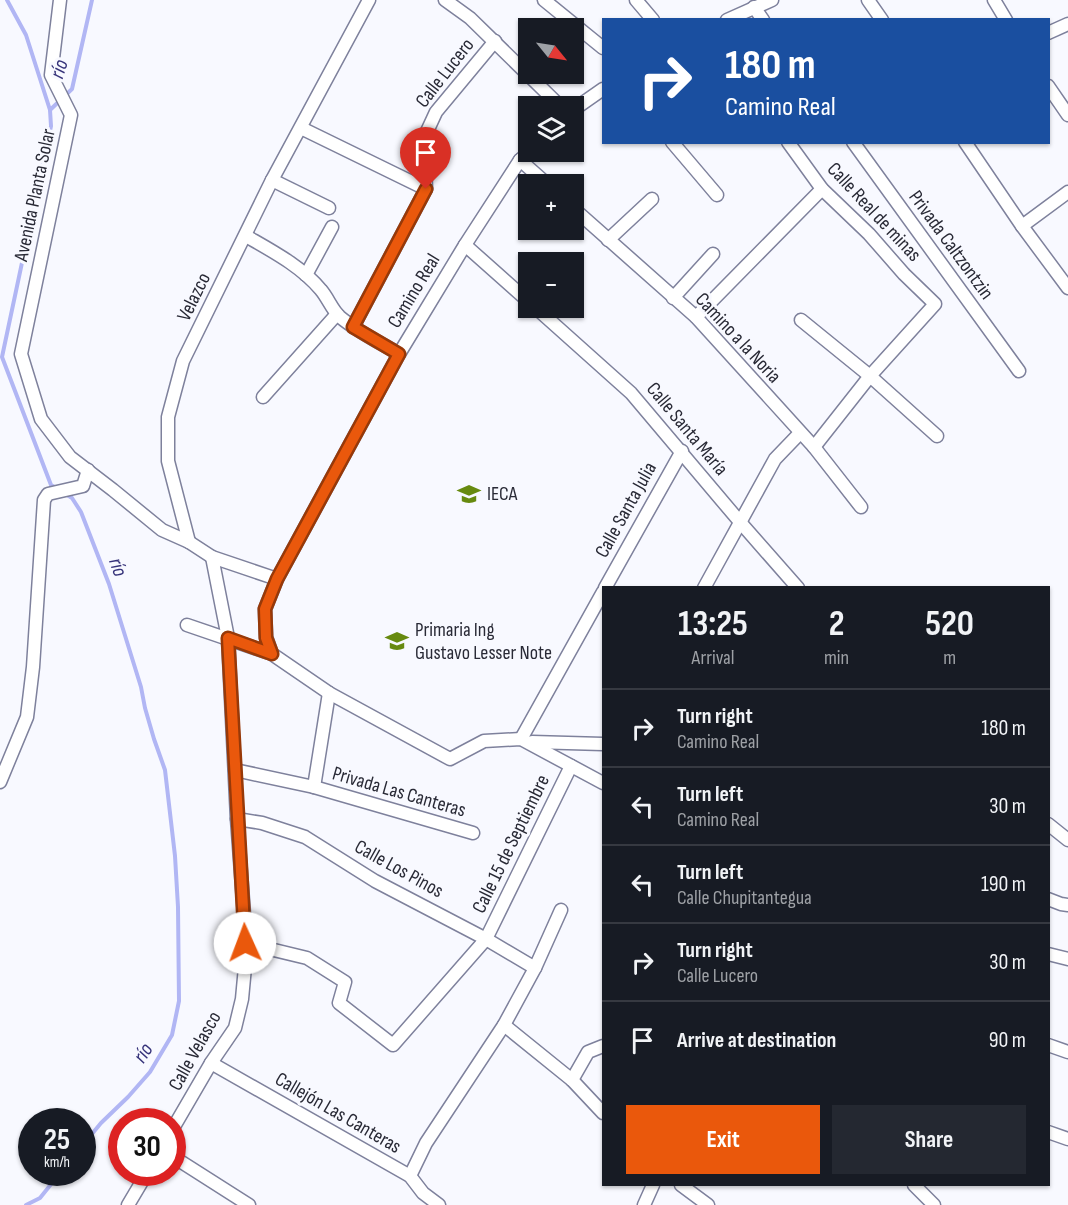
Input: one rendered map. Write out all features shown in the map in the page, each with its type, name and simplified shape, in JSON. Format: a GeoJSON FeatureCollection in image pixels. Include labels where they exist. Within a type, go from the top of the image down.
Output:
{"type":"FeatureCollection","features":[{"type":"Feature","properties":{"kind":"street","name":"Avenida Planta Solar"},"geometry":{"type":"LineString","coordinates":[[60,0],[51,75],[71,115],[21,354],[41,418],[70,457],[162,530],[189,542]]}},
{"type":"Feature","properties":{"kind":"street","name":"Velazco"},"geometry":{"type":"LineString","coordinates":[[189,542],[168,460],[168,417],[183,361],[272,180],[369,0]]}},
{"type":"Feature","properties":{"kind":"street"},"geometry":{"type":"LineString","coordinates":[[446,0],[495,41],[550,96]]}},
{"type":"Feature","properties":{"kind":"street"},"geometry":{"type":"LineString","coordinates":[[544,0],[602,47]]}},
{"type":"Feature","properties":{"kind":"street"},"geometry":{"type":"LineString","coordinates":[[636,0],[651,18]]}},
{"type":"Feature","properties":{"kind":"street"},"geometry":{"type":"LineString","coordinates":[[868,0],[881,18]]}},
{"type":"Feature","properties":{"kind":"street"},"geometry":{"type":"LineString","coordinates":[[994,0],[1005,18]]}},
{"type":"Feature","properties":{"kind":"street"},"geometry":{"type":"LineString","coordinates":[[731,18],[762,3],[763,18]]}},
{"type":"Feature","properties":{"kind":"street"},"geometry":{"type":"LineString","coordinates":[[1050,32],[1068,24]]}},
{"type":"Feature","properties":{"kind":"street","name":"Calle Lucero"},"geometry":{"type":"LineString","coordinates":[[426,189],[424,138],[436,112],[495,41]]}},
{"type":"Feature","properties":{"kind":"street"},"geometry":{"type":"LineString","coordinates":[[1050,89],[1068,115]]}},
{"type":"Feature","properties":{"kind":"street"},"geometry":{"type":"LineString","coordinates":[[584,102],[602,90]]}},
{"type":"Feature","properties":{"kind":"street"},"geometry":{"type":"LineString","coordinates":[[301,128],[426,189],[353,327]]}},
{"type":"Feature","properties":{"kind":"street"},"geometry":{"type":"LineString","coordinates":[[674,144],[717,195]]}},
{"type":"Feature","properties":{"kind":"street","name":"Calle Real de minas"},"geometry":{"type":"LineString","coordinates":[[789,144],[822,189],[869,234],[904,274],[935,304],[870,376]]}},
{"type":"Feature","properties":{"kind":"street","name":"Privada Caltzontzin"},"geometry":{"type":"LineString","coordinates":[[854,144],[1018,371]]}},
{"type":"Feature","properties":{"kind":"street"},"geometry":{"type":"LineString","coordinates":[[966,144],[1022,226],[1068,288]]}},
{"type":"Feature","properties":{"kind":"street","name":"Camino Real"},"geometry":{"type":"LineString","coordinates":[[272,654],[266,638],[265,609],[277,579],[399,354],[465,245],[521,162]]}},
{"type":"Feature","properties":{"kind":"street"},"geometry":{"type":"LineString","coordinates":[[530,162],[539,174]]}},
{"type":"Feature","properties":{"kind":"street"},"geometry":{"type":"LineString","coordinates":[[272,180],[329,208]]}},
{"type":"Feature","properties":{"kind":"street"},"geometry":{"type":"LineString","coordinates":[[696,317],[822,189]]}},
{"type":"Feature","properties":{"kind":"street"},"geometry":{"type":"LineString","coordinates":[[1022,226],[1068,192]]}},
{"type":"Feature","properties":{"kind":"street"},"geometry":{"type":"LineString","coordinates":[[608,240],[652,199]]}},
{"type":"Feature","properties":{"kind":"street","name":"Camino a la Noria"},"geometry":{"type":"LineString","coordinates":[[584,218],[696,317],[814,447],[861,507]]}},
{"type":"Feature","properties":{"kind":"street"},"geometry":{"type":"LineString","coordinates":[[306,275],[332,227]]}},
{"type":"Feature","properties":{"kind":"street"},"geometry":{"type":"LineString","coordinates":[[246,236],[287,260],[306,275],[321,290],[338,314],[353,327],[399,354]]}},
{"type":"Feature","properties":{"kind":"street"},"geometry":{"type":"LineString","coordinates":[[465,245],[518,292]]}},
{"type":"Feature","properties":{"kind":"street"},"geometry":{"type":"LineString","coordinates":[[674,297],[712,254]]}},
{"type":"Feature","properties":{"kind":"street"},"geometry":{"type":"LineString","coordinates":[[263,397],[338,314]]}},
{"type":"Feature","properties":{"kind":"street","name":"Calle Santa María"},"geometry":{"type":"LineString","coordinates":[[547,318],[631,393],[796,586]]}},
{"type":"Feature","properties":{"kind":"street"},"geometry":{"type":"LineString","coordinates":[[801,320],[870,376],[937,436]]}},
{"type":"Feature","properties":{"kind":"street"},"geometry":{"type":"LineString","coordinates":[[814,447],[870,376]]}},
{"type":"Feature","properties":{"kind":"street"},"geometry":{"type":"LineString","coordinates":[[705,586],[775,459],[800,433]]}},
{"type":"Feature","properties":{"kind":"street","name":"Calle Santa Julia"},"geometry":{"type":"LineString","coordinates":[[606,586],[682,451]]}},
{"type":"Feature","properties":{"kind":"street"},"geometry":{"type":"LineString","coordinates":[[0,782],[27,717],[33,667],[44,500],[48,494],[83,486],[88,470]]}},
{"type":"Feature","properties":{"kind":"street"},"geometry":{"type":"LineString","coordinates":[[189,542],[212,557],[277,579]]}},
{"type":"Feature","properties":{"kind":"street","name":"Calle Velasco"},"geometry":{"type":"LineString","coordinates":[[185,1108],[235,1028],[242,999],[245,967],[228,638],[212,557]]}},
{"type":"Feature","properties":{"kind":"street"},"geometry":{"type":"LineString","coordinates":[[524,741],[602,594]]}},
{"type":"Feature","properties":{"kind":"street"},"geometry":{"type":"LineString","coordinates":[[187,625],[272,654],[329,693],[450,759],[484,741],[602,744]]}},
{"type":"Feature","properties":{"kind":"street"},"geometry":{"type":"LineString","coordinates":[[314,787],[329,693]]}},
{"type":"Feature","properties":{"kind":"street","name":"Calle 15 de Septiembre"},"geometry":{"type":"LineString","coordinates":[[524,741],[602,782]]}},
{"type":"Feature","properties":{"kind":"street","name":"Calle 15 de Septiembre"},"geometry":{"type":"LineString","coordinates":[[245,943],[307,958],[345,982],[339,1003],[393,1045],[486,939],[571,766]]}},
{"type":"Feature","properties":{"kind":"street","name":"Privada Las Canteras"},"geometry":{"type":"LineString","coordinates":[[235,770],[314,787],[473,833]]}},
{"type":"Feature","properties":{"kind":"street","name":"Calle Los Pinos"},"geometry":{"type":"LineString","coordinates":[[237,819],[262,823],[305,837],[375,881],[536,968]]}},
{"type":"Feature","properties":{"kind":"street"},"geometry":{"type":"LineString","coordinates":[[1050,826],[1068,840]]}},
{"type":"Feature","properties":{"kind":"street"},"geometry":{"type":"LineString","coordinates":[[1050,900],[1068,905]]}},
{"type":"Feature","properties":{"kind":"street"},"geometry":{"type":"LineString","coordinates":[[410,1176],[426,1143],[504,1025],[536,968],[561,910]]}},
{"type":"Feature","properties":{"kind":"street"},"geometry":{"type":"LineString","coordinates":[[1050,954],[1068,959]]}},
{"type":"Feature","properties":{"kind":"street"},"geometry":{"type":"LineString","coordinates":[[504,1025],[572,1080],[602,1112]]}},
{"type":"Feature","properties":{"kind":"street"},"geometry":{"type":"LineString","coordinates":[[572,1080],[588,1052],[602,1046]]}},
{"type":"Feature","properties":{"kind":"street"},"geometry":{"type":"LineString","coordinates":[[1050,1046],[1068,1052]]}},
{"type":"Feature","properties":{"kind":"street","name":"Callejón Las Canteras"},"geometry":{"type":"LineString","coordinates":[[211,1063],[410,1176],[423,1193],[439,1205]]}},
{"type":"Feature","properties":{"kind":"street"},"geometry":{"type":"LineString","coordinates":[[1050,1133],[1068,1140]]}},
{"type":"Feature","properties":{"kind":"street"},"geometry":{"type":"LineString","coordinates":[[186,1165],[249,1205]]}},
{"type":"Feature","properties":{"kind":"street"},"geometry":{"type":"LineString","coordinates":[[128,1205],[139,1186]]}},
{"type":"Feature","properties":{"kind":"street"},"geometry":{"type":"LineString","coordinates":[[644,1205],[653,1186]]}},
{"type":"Feature","properties":{"kind":"street"},"geometry":{"type":"LineString","coordinates":[[682,1186],[708,1205]]}},
{"type":"Feature","properties":{"kind":"street"},"geometry":{"type":"LineString","coordinates":[[915,1186],[934,1205]]}},
{"type":"Feature","properties":{"kind":"street"},"geometry":{"type":"LineString","coordinates":[[416,1205],[423,1193]]}},
{"type":"Feature","properties":{"kind":"waterway"},"geometry":{"type":"LineString","coordinates":[[7,0],[26,35],[50,110]]}},
{"type":"Feature","properties":{"kind":"waterway","name":"río"},"geometry":{"type":"LineString","coordinates":[[58,489],[51,485],[2,357],[51,126],[50,110],[72,89],[92,0]]}},
{"type":"Feature","properties":{"kind":"waterway","name":"río"},"geometry":{"type":"LineString","coordinates":[[64,493],[72,498],[81,512],[109,584],[165,770],[175,856],[178,907],[179,1001],[172,1035],[150,1072],[96,1129]]}},
{"type":"Feature","properties":{"kind":"waterway","name":"río"},"geometry":{"type":"LineString","coordinates":[[26,1205],[40,1198],[50,1186]]}},
{"type":"Feature","properties":{"kind":"place","name":"IECA"},"geometry":{"type":"Point","coordinates":[469,494]}},
{"type":"Feature","properties":{"kind":"place","name":"Primaria Ing Gustavo Lesser Note"},"geometry":{"type":"Point","coordinates":[397,641]}},
{"type":"Feature","properties":{"kind":"route"},"geometry":{"type":"LineString","coordinates":[[245,943],[228,638],[272,654],[266,638],[265,609],[277,579],[399,354],[353,327],[426,189]]}}]}
